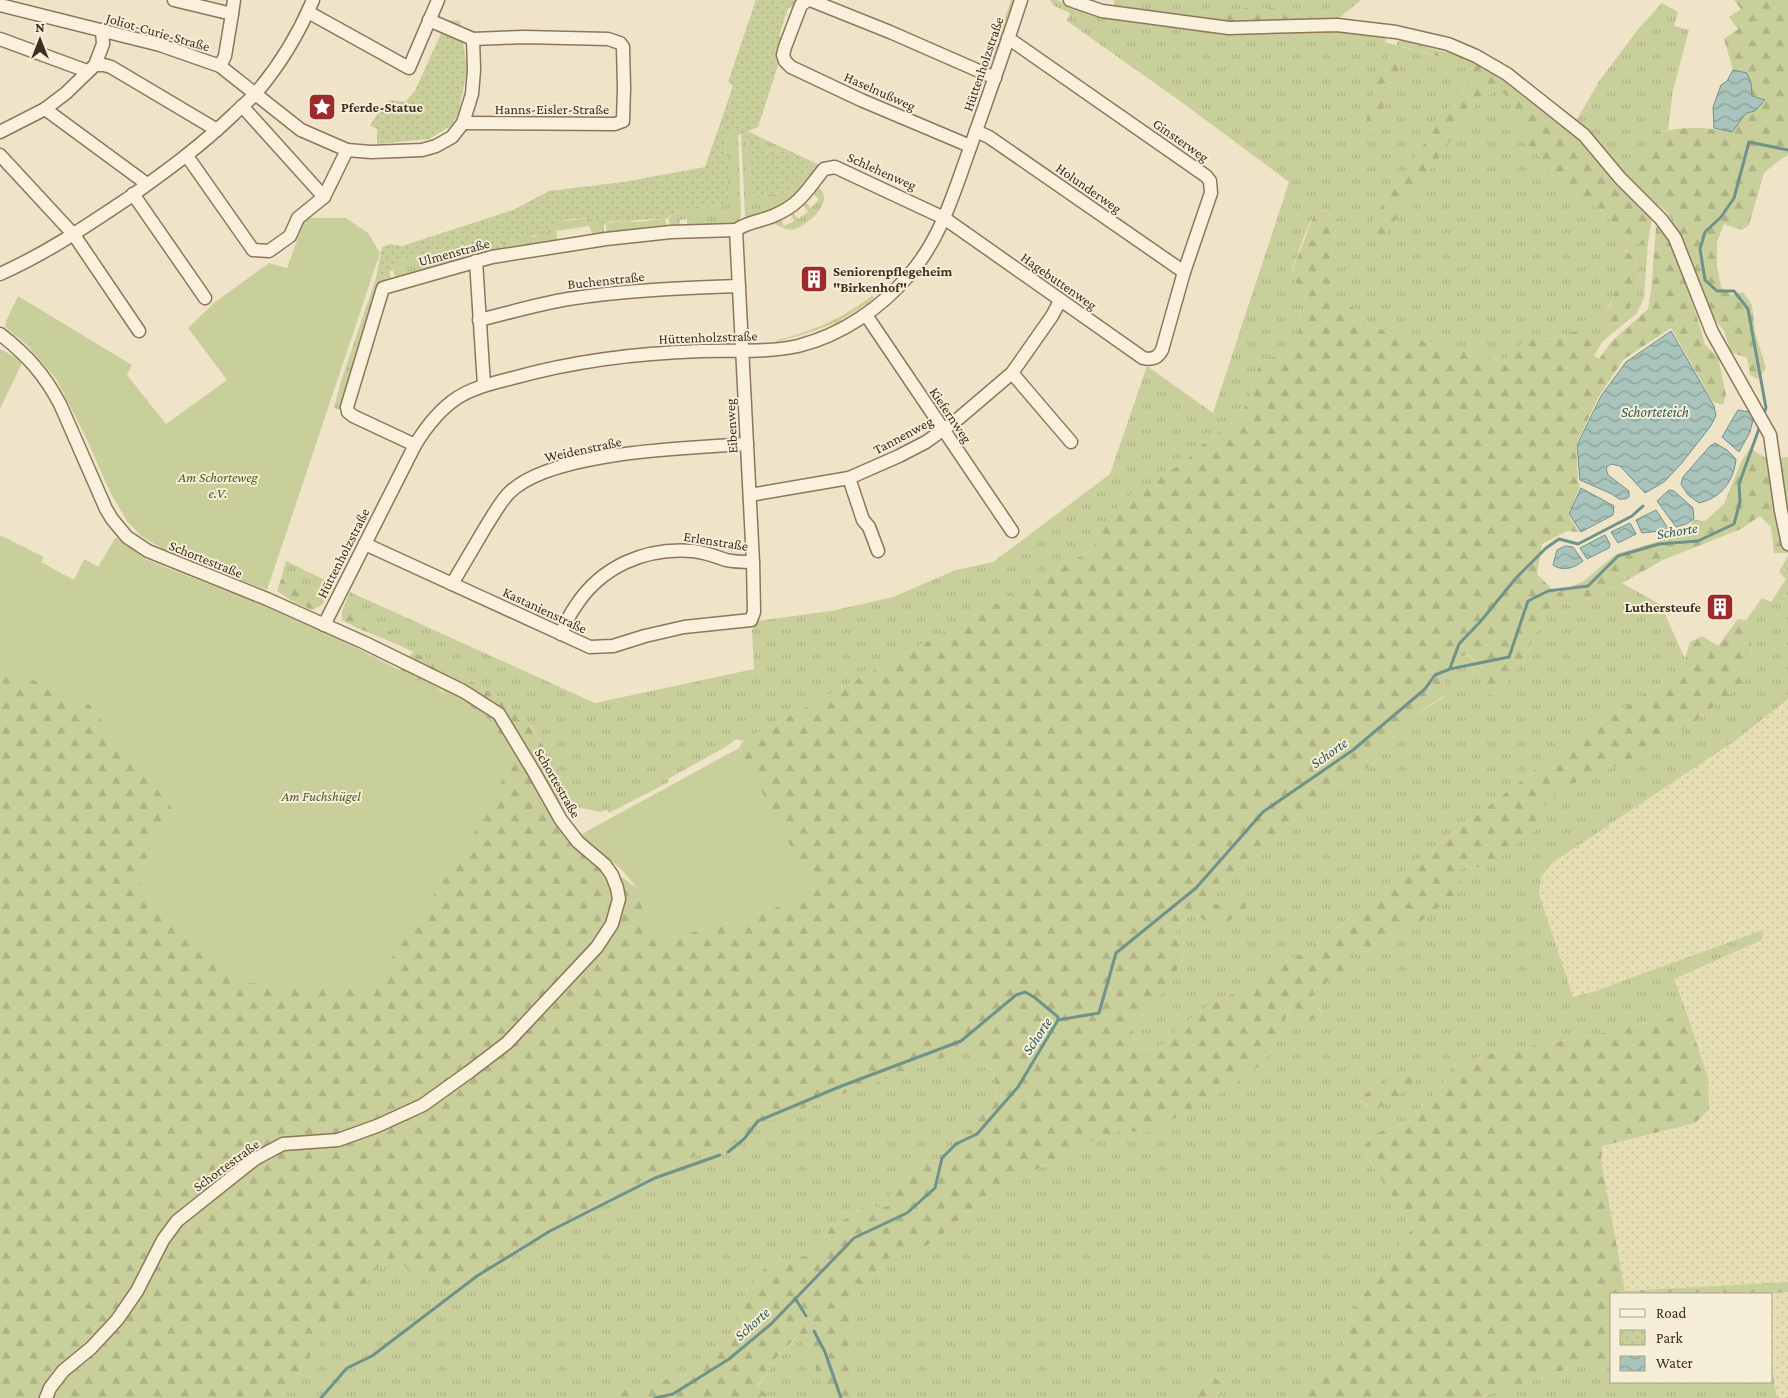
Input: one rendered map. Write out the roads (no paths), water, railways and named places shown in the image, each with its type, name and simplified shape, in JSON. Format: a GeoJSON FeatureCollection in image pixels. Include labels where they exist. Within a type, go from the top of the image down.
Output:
{"type":"FeatureCollection","features":[{"type":"Feature","properties":{"kind":"street"},"geometry":{"type":"LineString","coordinates":[[174,0],[232,14]]}},
{"type":"Feature","properties":{"kind":"street","name":"Joliot-Curie-Straße"},"geometry":{"type":"LineString","coordinates":[[220,66],[225,56],[234,0]]}},
{"type":"Feature","properties":{"kind":"street"},"geometry":{"type":"LineString","coordinates":[[0,274],[47,252],[74,235],[187,156],[217,130],[255,94],[278,63],[313,0]]}},
{"type":"Feature","properties":{"kind":"street"},"geometry":{"type":"LineString","coordinates":[[308,12],[410,68],[438,0]]}},
{"type":"Feature","properties":{"kind":"street"},"geometry":{"type":"LineString","coordinates":[[809,0],[890,32],[995,78]]}},
{"type":"Feature","properties":{"kind":"street","name":"Haselnußweg"},"geometry":{"type":"LineString","coordinates":[[809,0],[801,5],[783,55],[785,62],[861,100],[970,146]]}},
{"type":"Feature","properties":{"kind":"street","name":"Hüttenholzstraße"},"geometry":{"type":"LineString","coordinates":[[324,625],[415,445],[423,432],[442,410],[456,399],[484,385],[529,373],[611,358],[664,352],[767,350],[801,345],[826,336],[866,315],[883,301],[911,273],[932,242],[944,218],[995,78],[1020,0]]}},
{"type":"Feature","properties":{"kind":"street"},"geometry":{"type":"LineString","coordinates":[[1070,0],[1102,11],[1229,28],[1337,25],[1396,32],[1448,44],[1476,56],[1507,74],[1584,135],[1620,178],[1661,219],[1675,238],[1712,332],[1770,435],[1780,511],[1788,544]]}},
{"type":"Feature","properties":{"kind":"street","name":"Joliot-Curie-Straße"},"geometry":{"type":"LineString","coordinates":[[0,5],[160,45],[220,66],[255,94]]}},
{"type":"Feature","properties":{"kind":"street","name":"Hanns-Eisler-Straße"},"geometry":{"type":"LineString","coordinates":[[429,20],[473,39],[524,37],[608,39],[620,43],[622,48],[624,112],[622,121],[615,124],[463,123]]}},
{"type":"Feature","properties":{"kind":"street"},"geometry":{"type":"LineString","coordinates":[[0,132],[45,109],[66,93],[91,68],[103,44],[102,30]]}},
{"type":"Feature","properties":{"kind":"street"},"geometry":{"type":"LineString","coordinates":[[0,38],[91,68],[104,65],[111,67],[217,130]]}},
{"type":"Feature","properties":{"kind":"street","name":"Ginsterweg"},"geometry":{"type":"LineString","coordinates":[[1008,38],[1206,176],[1210,181],[1211,193],[1159,354]]}},
{"type":"Feature","properties":{"kind":"street"},"geometry":{"type":"LineString","coordinates":[[255,94],[301,130],[347,150],[371,152],[422,150],[436,146],[452,137],[463,123],[472,94],[474,70],[473,39]]}},
{"type":"Feature","properties":{"kind":"street"},"geometry":{"type":"LineString","coordinates":[[242,106],[324,197]]}},
{"type":"Feature","properties":{"kind":"street"},"geometry":{"type":"LineString","coordinates":[[45,109],[147,184]]}},
{"type":"Feature","properties":{"kind":"street","name":"Holunderweg"},"geometry":{"type":"LineString","coordinates":[[976,131],[989,138],[1184,272]]}},
{"type":"Feature","properties":{"kind":"street"},"geometry":{"type":"LineString","coordinates":[[187,156],[253,250],[269,251],[290,236],[298,218],[324,197],[347,150]]}},
{"type":"Feature","properties":{"kind":"street"},"geometry":{"type":"LineString","coordinates":[[0,155],[74,235],[140,332]]}},
{"type":"Feature","properties":{"kind":"street","name":"Schlehenweg"},"geometry":{"type":"LineString","coordinates":[[736,230],[744,225],[789,208],[812,187],[824,169],[832,166],[944,218]]}},
{"type":"Feature","properties":{"kind":"street"},"geometry":{"type":"LineString","coordinates":[[133,194],[204,298]]}},
{"type":"Feature","properties":{"kind":"street","name":"Hagebuttenweg"},"geometry":{"type":"LineString","coordinates":[[944,218],[1144,358],[1153,359],[1159,354]]}},
{"type":"Feature","properties":{"kind":"street","name":"Ulmenstraße"},"geometry":{"type":"LineString","coordinates":[[415,445],[352,416],[348,412],[347,407],[383,288],[492,256],[606,239],[671,232],[736,230]]}},
{"type":"Feature","properties":{"kind":"street","name":"Eibenweg"},"geometry":{"type":"LineString","coordinates":[[736,230],[753,562],[754,612],[752,620]]}},
{"type":"Feature","properties":{"kind":"street"},"geometry":{"type":"LineString","coordinates":[[476,261],[484,385]]}},
{"type":"Feature","properties":{"kind":"street","name":"Buchenstraße"},"geometry":{"type":"LineString","coordinates":[[479,320],[566,300],[608,294],[739,286]]}},
{"type":"Feature","properties":{"kind":"street","name":"Tannenweg"},"geometry":{"type":"LineString","coordinates":[[750,495],[849,478],[899,456],[943,431],[1012,373],[1052,316],[1060,301]]}},
{"type":"Feature","properties":{"kind":"street","name":"Kiefernweg"},"geometry":{"type":"LineString","coordinates":[[866,315],[1012,531]]}},
{"type":"Feature","properties":{"kind":"street","name":"Schortestraße"},"geometry":{"type":"LineString","coordinates":[[0,334],[28,357],[52,389],[106,509],[127,536],[148,551],[267,599],[429,674],[499,714],[561,820],[578,842],[605,865],[612,875],[619,899],[612,924],[596,947],[507,1043],[423,1105],[378,1126],[338,1140],[283,1144],[255,1159],[177,1221],[163,1240],[137,1291],[117,1320],[91,1348],[62,1371],[50,1388],[46,1398]]}},
{"type":"Feature","properties":{"kind":"street"},"geometry":{"type":"LineString","coordinates":[[1012,373],[1071,442]]}},
{"type":"Feature","properties":{"kind":"street","name":"Weidenstraße"},"geometry":{"type":"LineString","coordinates":[[452,584],[501,502],[516,486],[534,476],[575,463],[614,456],[747,444]]}},
{"type":"Feature","properties":{"kind":"street"},"geometry":{"type":"LineString","coordinates":[[849,478],[863,520],[869,527],[878,551]]}},
{"type":"Feature","properties":{"kind":"street","name":"Kastanienstraße"},"geometry":{"type":"LineString","coordinates":[[365,544],[584,645],[596,648],[604,648],[684,627],[752,620]]}},
{"type":"Feature","properties":{"kind":"street","name":"Erlenstraße"},"geometry":{"type":"LineString","coordinates":[[561,634],[573,608],[586,592],[601,577],[633,559],[654,552],[677,550],[695,551],[736,562],[753,562]]}},
{"type":"Feature","properties":{"kind":"water"},"geometry":{"type":"Polygon","coordinates":[[[1733,70],[1747,73],[1751,83],[1752,96],[1765,100],[1755,111],[1746,113],[1732,132],[1714,128],[1713,107],[1721,85],[1727,81],[1733,70]]]}},
{"type":"Feature","properties":{"kind":"water","name":"Schorteteich"},"geometry":{"type":"Polygon","coordinates":[[[1671,331],[1714,406],[1716,416],[1710,427],[1681,464],[1664,482],[1645,493],[1620,466],[1611,464],[1606,468],[1608,475],[1629,491],[1629,497],[1619,499],[1580,480],[1577,445],[1601,396],[1626,362],[1671,331]]]}},
{"type":"Feature","properties":{"kind":"water"},"geometry":{"type":"Polygon","coordinates":[[[1738,410],[1749,412],[1754,416],[1750,432],[1739,452],[1722,437],[1738,410]]]}},
{"type":"Feature","properties":{"kind":"water"},"geometry":{"type":"Polygon","coordinates":[[[1715,443],[1727,450],[1736,459],[1735,467],[1729,481],[1720,493],[1707,501],[1699,503],[1688,495],[1681,484],[1683,477],[1710,446],[1715,443]]]}},
{"type":"Feature","properties":{"kind":"water"},"geometry":{"type":"Polygon","coordinates":[[[1581,488],[1614,506],[1613,515],[1581,532],[1569,514],[1581,488]]]}},
{"type":"Feature","properties":{"kind":"water"},"geometry":{"type":"Polygon","coordinates":[[[1669,490],[1674,491],[1693,508],[1694,519],[1676,527],[1657,501],[1669,490]]]}},
{"type":"Feature","properties":{"kind":"water"},"geometry":{"type":"Polygon","coordinates":[[[1656,510],[1669,530],[1642,533],[1636,520],[1656,510]]]}},
{"type":"Feature","properties":{"kind":"water"},"geometry":{"type":"Polygon","coordinates":[[[1630,523],[1636,534],[1618,543],[1611,532],[1630,523]]]}},
{"type":"Feature","properties":{"kind":"water"},"geometry":{"type":"Polygon","coordinates":[[[1605,535],[1610,544],[1609,548],[1587,559],[1580,548],[1605,535]]]}},
{"type":"Feature","properties":{"kind":"water"},"geometry":{"type":"Polygon","coordinates":[[[1565,546],[1573,547],[1583,561],[1576,566],[1565,569],[1553,565],[1557,550],[1565,546]]]}},
{"type":"Feature","properties":{"kind":"waterway","name":"Schorte"},"geometry":{"type":"LineString","coordinates":[[1763,416],[1766,408],[1748,309],[1734,291],[1717,291],[1705,280],[1700,249],[1705,232],[1721,217],[1734,198],[1749,142],[1788,150]]}},
{"type":"Feature","properties":{"kind":"waterway","name":"Schorte"},"geometry":{"type":"LineString","coordinates":[[655,1398],[673,1394],[729,1359],[771,1324],[854,1238],[907,1213],[935,1188],[942,1158],[956,1144],[977,1134],[1018,1087],[1058,1020],[1099,1013],[1116,953],[1196,888],[1263,812],[1353,750],[1425,689],[1435,675],[1450,669],[1509,657],[1528,601],[1548,591],[1588,586],[1618,556],[1659,544],[1698,541],[1734,524],[1740,502],[1739,484],[1760,426]]}},
{"type":"Feature","properties":{"kind":"waterway"},"geometry":{"type":"LineString","coordinates":[[1450,668],[1459,644],[1480,622],[1516,578],[1546,548],[1559,539],[1578,544],[1632,516],[1643,506]]}},
{"type":"Feature","properties":{"kind":"waterway"},"geometry":{"type":"LineString","coordinates":[[728,1152],[744,1139],[758,1121],[839,1087],[961,1041],[1016,995],[1025,992],[1034,997],[1058,1017],[1058,1020]]}},
{"type":"Feature","properties":{"kind":"waterway"},"geometry":{"type":"LineString","coordinates":[[321,1398],[347,1368],[372,1356],[477,1276],[550,1231],[655,1178],[720,1155]]}},
{"type":"Feature","properties":{"kind":"waterway"},"geometry":{"type":"LineString","coordinates":[[795,1298],[806,1316]]}},
{"type":"Feature","properties":{"kind":"waterway"},"geometry":{"type":"LineString","coordinates":[[814,1331],[825,1352],[841,1398]]}},
{"type":"Feature","properties":{"kind":"place","name":"Pferde-Statue"},"geometry":{"type":"Point","coordinates":[322,107]}},
{"type":"Feature","properties":{"kind":"place","name":"Seniorenpflegeheim \"Birkenhof\""},"geometry":{"type":"Point","coordinates":[814,279]}},
{"type":"Feature","properties":{"kind":"place","name":"Luthersteufe"},"geometry":{"type":"Point","coordinates":[1720,607]}},
{"type":"Feature","properties":{"kind":"park label","name":"Am Schorteweg e.V."},"geometry":{"type":"Point","coordinates":[218,486]}},
{"type":"Feature","properties":{"kind":"park label","name":"Am Fuchshügel"},"geometry":{"type":"Point","coordinates":[321,796]}}]}
